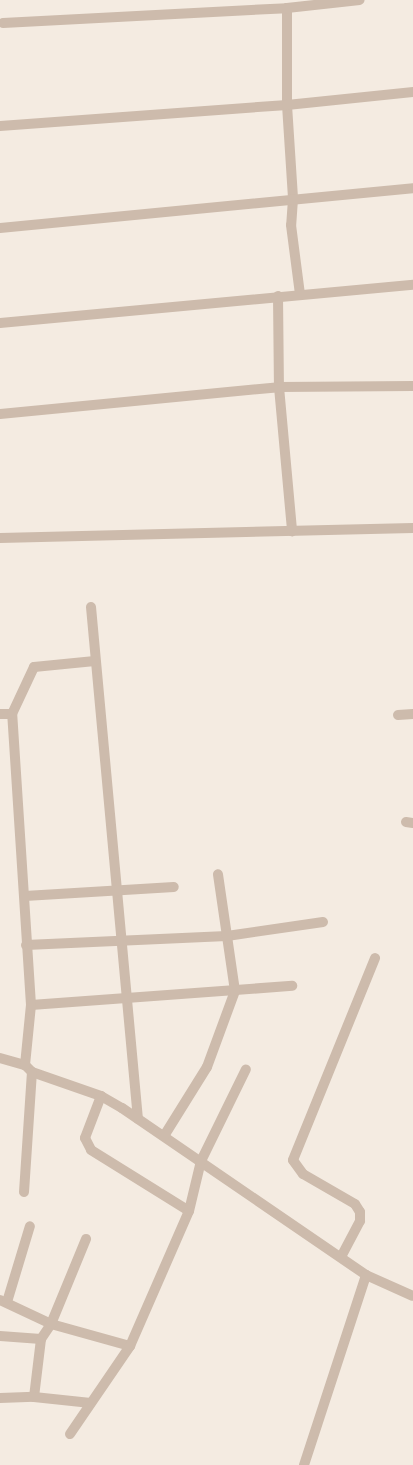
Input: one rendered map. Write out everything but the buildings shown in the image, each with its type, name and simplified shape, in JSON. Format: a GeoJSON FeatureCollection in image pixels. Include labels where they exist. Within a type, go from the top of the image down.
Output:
{"type":"FeatureCollection","features":[{"type":"Feature","properties":{"kind":"street"},"geometry":{"type":"LineString","coordinates":[[3,23],[287,8],[360,0]]}},
{"type":"Feature","properties":{"kind":"street"},"geometry":{"type":"LineString","coordinates":[[287,8],[287,105],[293,199],[291,225],[300,294]]}},
{"type":"Feature","properties":{"kind":"street"},"geometry":{"type":"LineString","coordinates":[[0,126],[287,105],[413,92]]}},
{"type":"Feature","properties":{"kind":"street"},"geometry":{"type":"LineString","coordinates":[[0,228],[413,188]]}},
{"type":"Feature","properties":{"kind":"street"},"geometry":{"type":"LineString","coordinates":[[0,323],[278,296],[413,285]]}},
{"type":"Feature","properties":{"kind":"street"},"geometry":{"type":"LineString","coordinates":[[278,296],[278,386],[292,531]]}},
{"type":"Feature","properties":{"kind":"street"},"geometry":{"type":"LineString","coordinates":[[0,414],[278,386],[413,386]]}},
{"type":"Feature","properties":{"kind":"street"},"geometry":{"type":"LineString","coordinates":[[0,538],[413,528]]}},
{"type":"Feature","properties":{"kind":"street"},"geometry":{"type":"LineString","coordinates":[[91,607],[138,1119]]}},
{"type":"Feature","properties":{"kind":"street"},"geometry":{"type":"LineString","coordinates":[[24,1192],[31,1005],[26,946],[25,896],[18,834],[12,714],[34,667],[96,661]]}},
{"type":"Feature","properties":{"kind":"street"},"geometry":{"type":"LineString","coordinates":[[0,714],[12,714]]}},
{"type":"Feature","properties":{"kind":"street"},"geometry":{"type":"LineString","coordinates":[[398,715],[413,714]]}},
{"type":"Feature","properties":{"kind":"street"},"geometry":{"type":"LineString","coordinates":[[164,1136],[207,1067],[236,991],[218,874]]}},
{"type":"Feature","properties":{"kind":"street"},"geometry":{"type":"LineString","coordinates":[[25,896],[174,887]]}},
{"type":"Feature","properties":{"kind":"street"},"geometry":{"type":"LineString","coordinates":[[26,946],[121,939],[227,936],[323,922]]}},
{"type":"Feature","properties":{"kind":"street"},"geometry":{"type":"LineString","coordinates":[[341,1257],[360,1221],[360,1212],[355,1204],[302,1174],[293,1160],[376,958]]}},
{"type":"Feature","properties":{"kind":"street"},"geometry":{"type":"LineString","coordinates":[[31,1005],[292,986]]}},
{"type":"Feature","properties":{"kind":"street"},"geometry":{"type":"LineString","coordinates":[[0,1058],[101,1096],[164,1136],[366,1275],[413,1296]]}},
{"type":"Feature","properties":{"kind":"street"},"geometry":{"type":"LineString","coordinates":[[70,1434],[130,1346],[190,1211],[201,1161],[246,1069]]}},
{"type":"Feature","properties":{"kind":"street"},"geometry":{"type":"LineString","coordinates":[[101,1096],[85,1138],[91,1150],[190,1211]]}},
{"type":"Feature","properties":{"kind":"street"},"geometry":{"type":"LineString","coordinates":[[30,1226],[4,1301],[51,1324],[130,1346]]}},
{"type":"Feature","properties":{"kind":"street"},"geometry":{"type":"LineString","coordinates":[[34,1397],[41,1340],[51,1324],[86,1239]]}},
{"type":"Feature","properties":{"kind":"street"},"geometry":{"type":"LineString","coordinates":[[304,1465],[366,1275]]}},
{"type":"Feature","properties":{"kind":"street"},"geometry":{"type":"LineString","coordinates":[[0,1336],[41,1340]]}},
{"type":"Feature","properties":{"kind":"street"},"geometry":{"type":"LineString","coordinates":[[0,1398],[34,1397],[91,1403]]}}]}
